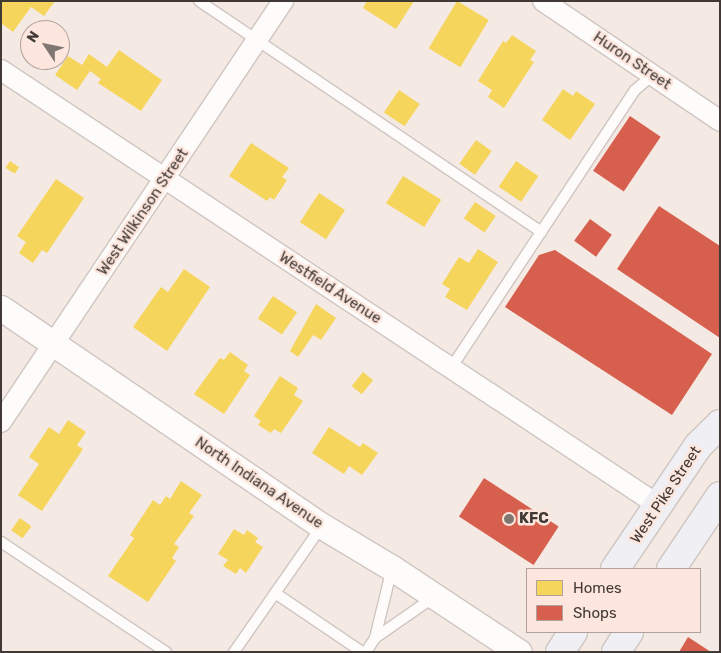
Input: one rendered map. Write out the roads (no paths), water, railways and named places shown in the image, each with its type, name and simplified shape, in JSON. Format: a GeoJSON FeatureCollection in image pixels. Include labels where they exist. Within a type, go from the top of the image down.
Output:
{"type":"FeatureCollection","features":[{"type":"Feature","properties":{"kind":"highway","name":"West Pike Street"},"geometry":{"type":"LineString","coordinates":[[616,568],[698,446],[720,424]]}},
{"type":"Feature","properties":{"kind":"highway"},"geometry":{"type":"LineString","coordinates":[[672,568],[720,496]]}},
{"type":"Feature","properties":{"kind":"highway"},"geometry":{"type":"LineString","coordinates":[[560,652],[572,633]]}},
{"type":"Feature","properties":{"kind":"highway"},"geometry":{"type":"LineString","coordinates":[[616,652],[628,633]]}},
{"type":"Feature","properties":{"kind":"street","name":"West Wilkinson Street"},"geometry":{"type":"LineString","coordinates":[[1,422],[283,1]]}},
{"type":"Feature","properties":{"kind":"street","name":"Huron Street"},"geometry":{"type":"LineString","coordinates":[[543,1],[720,121]]}},
{"type":"Feature","properties":{"kind":"street","name":"Westfield Avenue"},"geometry":{"type":"LineString","coordinates":[[1,70],[658,505]]}},
{"type":"Feature","properties":{"kind":"street","name":"North Indiana Avenue"},"geometry":{"type":"LineString","coordinates":[[1,308],[322,526],[392,568],[520,652]]}},
{"type":"Feature","properties":{"kind":"lane"},"geometry":{"type":"LineString","coordinates":[[199,1],[541,232]]}},
{"type":"Feature","properties":{"kind":"lane"},"geometry":{"type":"LineString","coordinates":[[451,368],[635,90],[653,75]]}},
{"type":"Feature","properties":{"kind":"lane"},"geometry":{"type":"LineString","coordinates":[[234,652],[322,526]]}},
{"type":"Feature","properties":{"kind":"lane"},"geometry":{"type":"LineString","coordinates":[[1,542],[166,652]]}},
{"type":"Feature","properties":{"kind":"lane"},"geometry":{"type":"LineString","coordinates":[[366,652],[375,638],[392,568]]}},
{"type":"Feature","properties":{"kind":"lane"},"geometry":{"type":"LineString","coordinates":[[275,592],[362,652]]}},
{"type":"Feature","properties":{"kind":"lane"},"geometry":{"type":"LineString","coordinates":[[375,638],[435,597]]}},
{"type":"Feature","properties":{"kind":"place","name":"KFC"},"geometry":{"type":"Point","coordinates":[509,519]}}]}
